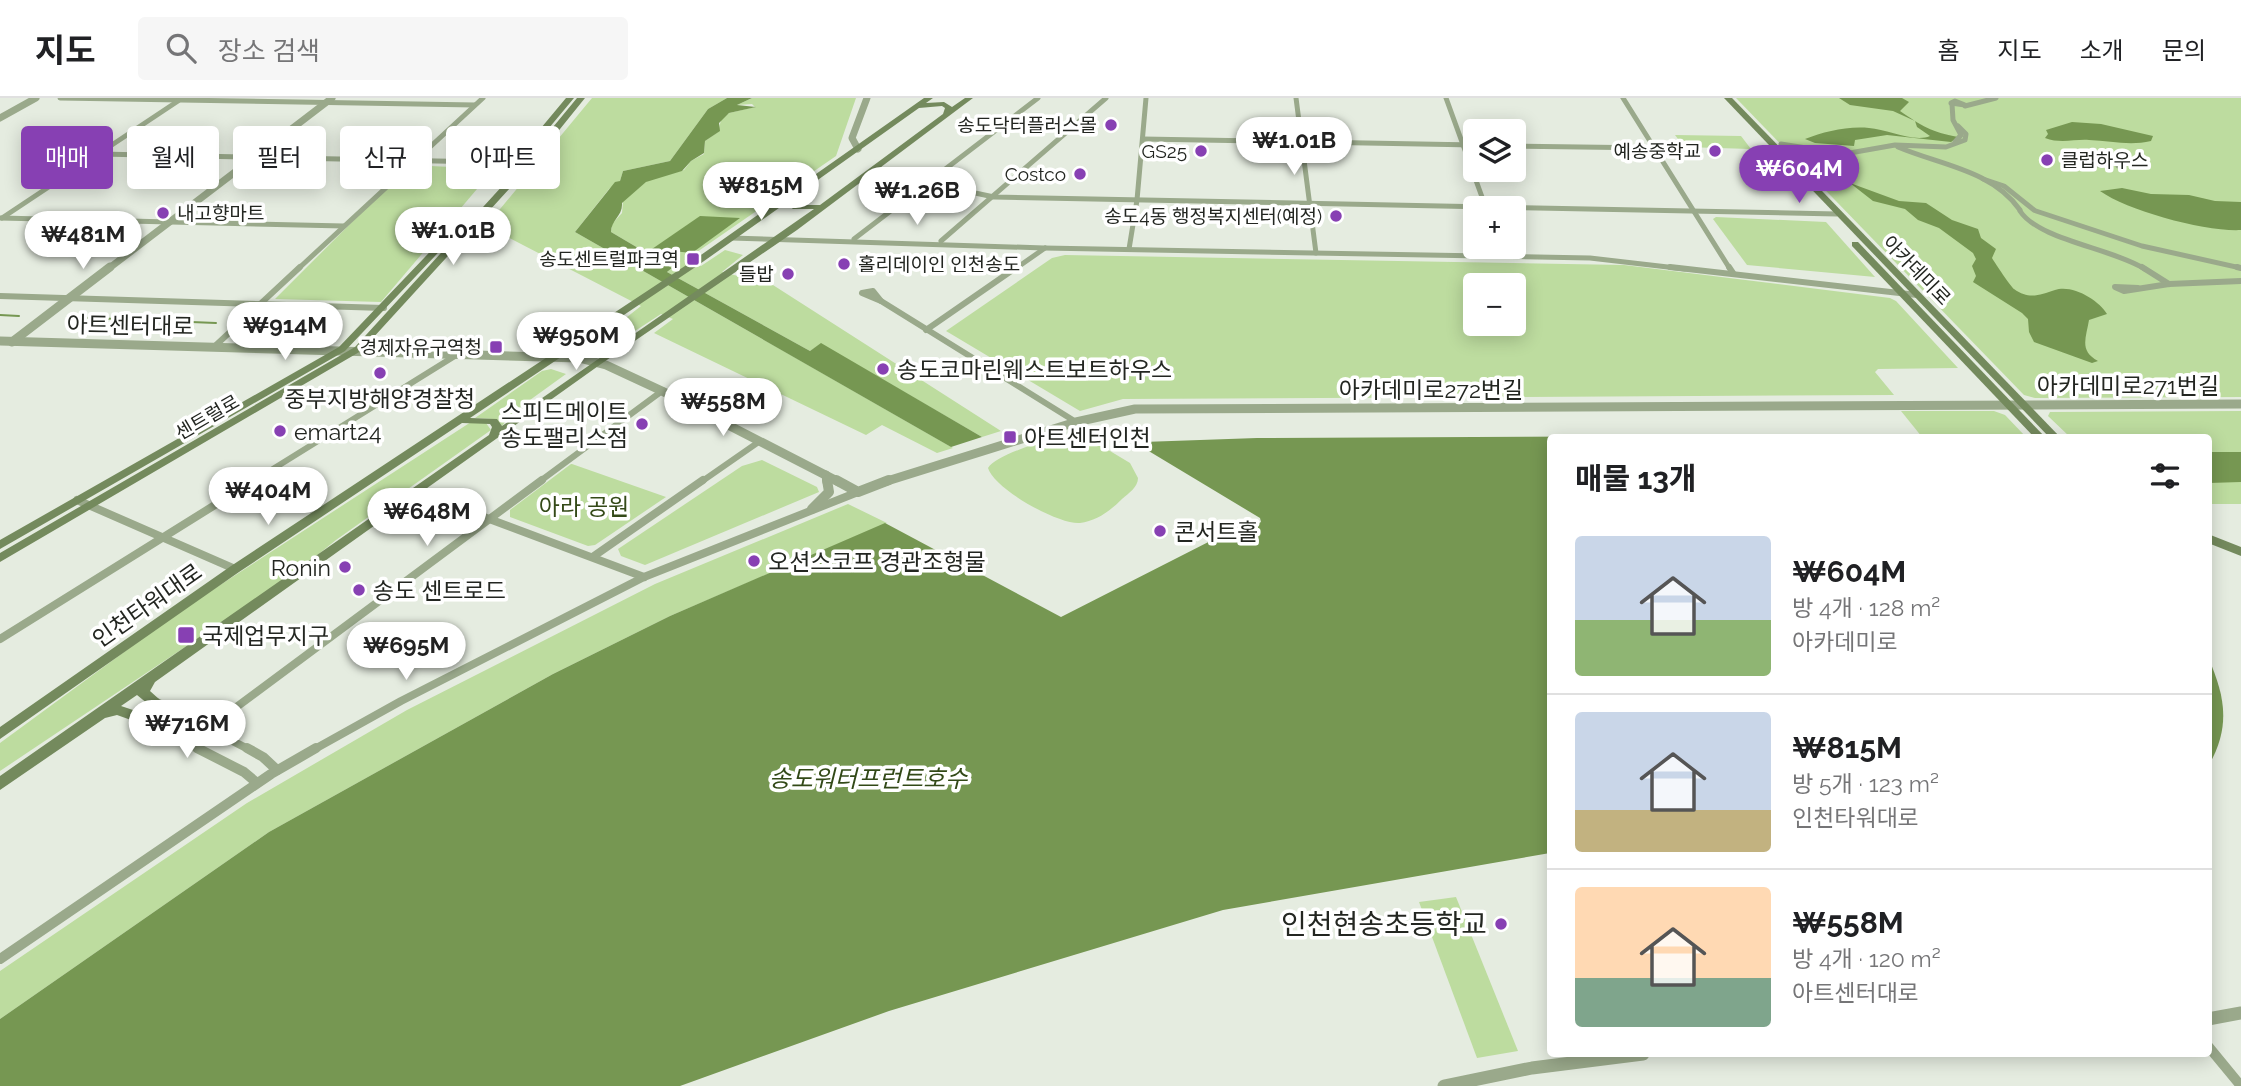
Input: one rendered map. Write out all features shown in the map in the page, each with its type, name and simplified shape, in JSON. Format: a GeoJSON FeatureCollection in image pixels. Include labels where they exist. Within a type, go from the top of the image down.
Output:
{"type":"FeatureCollection","features":[{"type":"Feature","properties":{"kind":"main road","name":"센트럴로"},"geometry":{"type":"LineString","coordinates":[[547,126],[570,98]]}},
{"type":"Feature","properties":{"kind":"main road","name":"센트럴로"},"geometry":{"type":"LineString","coordinates":[[558,126],[581,98]]}},
{"type":"Feature","properties":{"kind":"main road"},"geometry":{"type":"LineString","coordinates":[[694,264],[929,98]]}},
{"type":"Feature","properties":{"kind":"main road"},"geometry":{"type":"LineString","coordinates":[[0,783],[417,492],[598,362],[781,238],[969,98]]}},
{"type":"Feature","properties":{"kind":"main road","name":"아카데미로"},"geometry":{"type":"LineString","coordinates":[[1718,98],[1832,214],[1915,292],[2015,405]]}},
{"type":"Feature","properties":{"kind":"main road","name":"아카데미로"},"geometry":{"type":"LineString","coordinates":[[1728,98],[1898,290],[2015,405]]}},
{"type":"Feature","properties":{"kind":"main road"},"geometry":{"type":"LineString","coordinates":[[915,108],[943,104],[949,107],[946,115]]}},
{"type":"Feature","properties":{"kind":"main road","name":"센트럴로"},"geometry":{"type":"LineString","coordinates":[[0,545],[342,349],[384,308],[493,189]]}},
{"type":"Feature","properties":{"kind":"main road","name":"센트럴로"},"geometry":{"type":"LineString","coordinates":[[0,558],[358,349],[504,189]]}},
{"type":"Feature","properties":{"kind":"main road"},"geometry":{"type":"LineString","coordinates":[[794,194],[790,204],[796,209],[812,209],[830,202]]}},
{"type":"Feature","properties":{"kind":"main road","name":"인천타워대로"},"geometry":{"type":"LineString","coordinates":[[0,734],[234,569],[694,264]]}},
{"type":"Feature","properties":{"kind":"main road"},"geometry":{"type":"LineString","coordinates":[[2015,405],[2038,434]]}},
{"type":"Feature","properties":{"kind":"main road"},"geometry":{"type":"LineString","coordinates":[[2015,405],[2051,434]]}},
{"type":"Feature","properties":{"kind":"main road"},"geometry":{"type":"LineString","coordinates":[[456,424],[489,419],[496,425],[494,436]]}},
{"type":"Feature","properties":{"kind":"main road"},"geometry":{"type":"LineString","coordinates":[[2212,540],[2241,552]]}},
{"type":"Feature","properties":{"kind":"main road"},"geometry":{"type":"LineString","coordinates":[[2212,549],[2241,560]]}},
{"type":"Feature","properties":{"kind":"main road"},"geometry":{"type":"LineString","coordinates":[[153,701],[144,696],[143,689],[155,676]]}},
{"type":"Feature","properties":{"kind":"main road"},"geometry":{"type":"LineString","coordinates":[[87,723],[117,710],[131,715]]}},
{"type":"Feature","properties":{"kind":"street"},"geometry":{"type":"LineString","coordinates":[[0,118],[36,98]]}},
{"type":"Feature","properties":{"kind":"street"},"geometry":{"type":"LineString","coordinates":[[60,98],[329,100],[475,105]]}},
{"type":"Feature","properties":{"kind":"street"},"geometry":{"type":"LineString","coordinates":[[432,144],[483,98]]}},
{"type":"Feature","properties":{"kind":"street"},"geometry":{"type":"LineString","coordinates":[[858,149],[852,139],[867,98]]}},
{"type":"Feature","properties":{"kind":"street"},"geometry":{"type":"LineString","coordinates":[[854,239],[1038,98]]}},
{"type":"Feature","properties":{"kind":"street"},"geometry":{"type":"LineString","coordinates":[[941,241],[1106,98]]}},
{"type":"Feature","properties":{"kind":"street"},"geometry":{"type":"LineString","coordinates":[[1129,246],[1138,200],[1146,98]]}},
{"type":"Feature","properties":{"kind":"street"},"geometry":{"type":"LineString","coordinates":[[1296,98],[1316,251]]}},
{"type":"Feature","properties":{"kind":"street"},"geometry":{"type":"LineString","coordinates":[[1143,139],[1463,145],[1446,98]]}},
{"type":"Feature","properties":{"kind":"street"},"geometry":{"type":"LineString","coordinates":[[1623,98],[1733,270]]}},
{"type":"Feature","properties":{"kind":"street"},"geometry":{"type":"LineString","coordinates":[[1953,113],[1965,105],[1996,98]]}},
{"type":"Feature","properties":{"kind":"street"},"geometry":{"type":"LineString","coordinates":[[113,145],[182,99]]}},
{"type":"Feature","properties":{"kind":"street"},"geometry":{"type":"LineString","coordinates":[[295,126],[329,100]]}},
{"type":"Feature","properties":{"kind":"street"},"geometry":{"type":"LineString","coordinates":[[1821,150],[1780,144],[1842,152],[1894,144],[1935,147],[1958,143],[1966,134],[1953,120],[1950,101],[1965,105]]}},
{"type":"Feature","properties":{"kind":"street"},"geometry":{"type":"LineString","coordinates":[[855,130],[866,136],[884,130]]}},
{"type":"Feature","properties":{"kind":"street"},"geometry":{"type":"LineString","coordinates":[[1894,144],[1980,179],[2011,198],[2023,218],[2049,233],[2118,254],[2169,284]]}},
{"type":"Feature","properties":{"kind":"street"},"geometry":{"type":"LineString","coordinates":[[1526,146],[1655,148]]}},
{"type":"Feature","properties":{"kind":"street"},"geometry":{"type":"LineString","coordinates":[[113,154],[233,157]]}},
{"type":"Feature","properties":{"kind":"street"},"geometry":{"type":"LineString","coordinates":[[2084,164],[2099,165]]}},
{"type":"Feature","properties":{"kind":"street"},"geometry":{"type":"LineString","coordinates":[[879,166],[880,172],[894,176],[994,197],[1463,206]]}},
{"type":"Feature","properties":{"kind":"street"},"geometry":{"type":"LineString","coordinates":[[12,342],[233,174]]}},
{"type":"Feature","properties":{"kind":"street"},"geometry":{"type":"LineString","coordinates":[[859,181],[874,175],[894,176]]}},
{"type":"Feature","properties":{"kind":"street"},"geometry":{"type":"LineString","coordinates":[[1980,179],[2004,183],[2016,200],[2034,213]]}},
{"type":"Feature","properties":{"kind":"street"},"geometry":{"type":"LineString","coordinates":[[1,219],[46,189]]}},
{"type":"Feature","properties":{"kind":"street"},"geometry":{"type":"LineString","coordinates":[[215,346],[384,189]]}},
{"type":"Feature","properties":{"kind":"street"},"geometry":{"type":"LineString","coordinates":[[1526,208],[1832,214]]}},
{"type":"Feature","properties":{"kind":"street"},"geometry":{"type":"LineString","coordinates":[[2020,210],[2149,248],[2241,268]]}},
{"type":"Feature","properties":{"kind":"street"},"geometry":{"type":"LineString","coordinates":[[2023,218],[2034,213]]}},
{"type":"Feature","properties":{"kind":"street"},"geometry":{"type":"LineString","coordinates":[[1,219],[344,226]]}},
{"type":"Feature","properties":{"kind":"street"},"geometry":{"type":"LineString","coordinates":[[735,236],[1047,246],[1463,252]]}},
{"type":"Feature","properties":{"kind":"street"},"geometry":{"type":"LineString","coordinates":[[781,238],[1047,246]]}},
{"type":"Feature","properties":{"kind":"street"},"geometry":{"type":"LineString","coordinates":[[926,330],[1047,246]]}},
{"type":"Feature","properties":{"kind":"street"},"geometry":{"type":"LineString","coordinates":[[1526,254],[1733,270],[1915,292]]}},
{"type":"Feature","properties":{"kind":"street"},"geometry":{"type":"LineString","coordinates":[[2138,289],[2169,284],[2241,281]]}},
{"type":"Feature","properties":{"kind":"street"},"geometry":{"type":"LineString","coordinates":[[0,296],[262,302],[384,308]]}},
{"type":"Feature","properties":{"kind":"street"},"geometry":{"type":"LineString","coordinates":[[881,301],[1076,422]]}},
{"type":"Feature","properties":{"kind":"street","name":"아트센터대로"},"geometry":{"type":"LineString","coordinates":[[0,341],[559,355],[598,362],[662,391],[858,492]]}},
{"type":"Feature","properties":{"kind":"street"},"geometry":{"type":"LineString","coordinates":[[0,639],[460,353]]}},
{"type":"Feature","properties":{"kind":"street"},"geometry":{"type":"LineString","coordinates":[[188,743],[662,391]]}},
{"type":"Feature","properties":{"kind":"street","name":"아카데미로271번길"},"geometry":{"type":"LineString","coordinates":[[2015,405],[2241,404]]}},
{"type":"Feature","properties":{"kind":"street","name":"아카데미로272번길"},"geometry":{"type":"LineString","coordinates":[[858,492],[919,469],[1076,422],[1135,410],[2015,405]]}},
{"type":"Feature","properties":{"kind":"street"},"geometry":{"type":"LineString","coordinates":[[594,556],[760,441]]}},
{"type":"Feature","properties":{"kind":"street"},"geometry":{"type":"LineString","coordinates":[[812,509],[829,492],[826,475]]}},
{"type":"Feature","properties":{"kind":"street"},"geometry":{"type":"LineString","coordinates":[[417,492],[594,556],[644,577]]}},
{"type":"Feature","properties":{"kind":"street"},"geometry":{"type":"LineString","coordinates":[[0,959],[277,770],[401,701],[644,577],[858,492]]}},
{"type":"Feature","properties":{"kind":"street"},"geometry":{"type":"LineString","coordinates":[[77,500],[234,569]]}},
{"type":"Feature","properties":{"kind":"street"},"geometry":{"type":"LineString","coordinates":[[153,701],[263,757],[277,770]]}},
{"type":"Feature","properties":{"kind":"street"},"geometry":{"type":"LineString","coordinates":[[131,715],[244,772],[257,783]]}},
{"type":"Feature","properties":{"kind":"street"},"geometry":{"type":"LineString","coordinates":[[2212,1018],[2241,1013]]}},
{"type":"Feature","properties":{"kind":"street"},"geometry":{"type":"LineString","coordinates":[[2212,1051],[2241,1086]]}},
{"type":"Feature","properties":{"kind":"street"},"geometry":{"type":"LineString","coordinates":[[1444,1086],[1508,1080],[1627,1057]]}},
{"type":"Feature","properties":{"kind":"green space"},"geometry":{"type":"Polygon","coordinates":[[[592,98],[727,98],[708,109],[670,161],[623,171],[620,181],[609,189],[575,232],[953,448],[937,453],[882,425],[866,435],[654,333],[673,319],[661,314],[612,346],[594,343],[641,306],[486,226],[517,189],[560,189],[560,137],[592,98]]]}},
{"type":"Feature","properties":{"kind":"green space"},"geometry":{"type":"Polygon","coordinates":[[[752,98],[856,98],[836,156],[684,261],[701,266],[725,250],[743,255],[722,272],[738,276],[748,269],[1001,431],[982,437],[821,344],[810,351],[667,272],[672,268],[611,232],[612,224],[622,213],[623,201],[648,180],[684,170],[691,161],[704,154],[705,141],[718,132],[721,120],[729,113],[755,107],[752,104],[737,105],[752,98]]]}},
{"type":"Feature","properties":{"kind":"green space"},"geometry":{"type":"Polygon","coordinates":[[[1736,98],[2241,98],[2241,397],[2035,398],[2024,395],[1736,98]]]}},
{"type":"Feature","properties":{"kind":"green space"},"geometry":{"type":"Polygon","coordinates":[[[1675,135],[1741,136],[1751,149],[1684,147],[1675,135]]]}},
{"type":"Feature","properties":{"kind":"green space"},"geometry":{"type":"Polygon","coordinates":[[[432,166],[446,167],[446,189],[477,189],[381,302],[275,299],[385,189],[432,189],[432,166]]]}},
{"type":"Feature","properties":{"kind":"green space"},"geometry":{"type":"Polygon","coordinates":[[[1713,219],[1826,222],[1875,277],[1747,265],[1713,219]]]}},
{"type":"Feature","properties":{"kind":"green space"},"geometry":{"type":"Polygon","coordinates":[[[1065,255],[1624,265],[1890,298],[1896,301],[1958,368],[1878,369],[1875,372],[1894,395],[1123,399],[1080,411],[946,331],[1052,258],[1065,255]]]}},
{"type":"Feature","properties":{"kind":"green space"},"geometry":{"type":"Polygon","coordinates":[[[551,369],[566,374],[512,413],[502,426],[494,419],[475,418],[542,371],[551,369]]]}},
{"type":"Feature","properties":{"kind":"green space"},"geometry":{"type":"Polygon","coordinates":[[[1901,411],[1994,411],[2005,415],[2023,434],[1920,434],[1901,411]]]}},
{"type":"Feature","properties":{"kind":"green space"},"geometry":{"type":"Polygon","coordinates":[[[2241,411],[2241,504],[2212,504],[2212,434],[2067,434],[2048,416],[2050,412],[2241,411]]]}},
{"type":"Feature","properties":{"kind":"green space"},"geometry":{"type":"Polygon","coordinates":[[[471,422],[486,423],[491,430],[336,540],[294,574],[0,771],[0,743],[180,611],[471,422]]]}},
{"type":"Feature","properties":{"kind":"green space"},"geometry":{"type":"Polygon","coordinates":[[[1080,433],[1130,463],[1138,478],[1130,492],[1108,511],[1092,520],[1070,522],[1043,512],[1002,486],[988,468],[1016,451],[1080,433]]]}},
{"type":"Feature","properties":{"kind":"green space"},"geometry":{"type":"Polygon","coordinates":[[[762,460],[817,487],[819,492],[645,565],[621,556],[618,549],[742,466],[762,460]]]}},
{"type":"Feature","properties":{"kind":"green space","name":"아라 공원"},"geometry":{"type":"Polygon","coordinates":[[[571,464],[666,497],[595,545],[588,546],[510,517],[510,510],[571,464]]]}},
{"type":"Feature","properties":{"kind":"green space"},"geometry":{"type":"Polygon","coordinates":[[[848,504],[887,523],[670,616],[553,674],[269,832],[0,1019],[0,971],[247,803],[407,710],[655,584],[848,504]]]}},
{"type":"Feature","properties":{"kind":"green space"},"geometry":{"type":"Polygon","coordinates":[[[1456,897],[1518,1051],[1477,1058],[1419,902],[1456,897]]]}},
{"type":"Feature","properties":{"kind":"water"},"geometry":{"type":"Polygon","coordinates":[[[727,98],[752,98],[737,105],[756,107],[729,113],[719,123],[720,131],[705,141],[704,153],[682,171],[646,182],[622,203],[611,232],[672,268],[667,272],[810,351],[821,343],[982,437],[951,447],[575,232],[615,182],[620,181],[623,171],[670,161],[708,109],[727,98]]]}},
{"type":"Feature","properties":{"kind":"water"},"geometry":{"type":"Polygon","coordinates":[[[1839,98],[1902,98],[1909,102],[1900,111],[1915,121],[1893,111],[1850,105],[1839,98]]]}},
{"type":"Feature","properties":{"kind":"water"},"geometry":{"type":"Polygon","coordinates":[[[1915,121],[1927,128],[1958,137],[1951,142],[1887,135],[1855,140],[1854,146],[1815,143],[1805,139],[1852,128],[1876,129],[1916,138],[1930,136],[1917,127],[1915,121]]]}},
{"type":"Feature","properties":{"kind":"water"},"geometry":{"type":"Polygon","coordinates":[[[2072,122],[2101,124],[2153,136],[2151,141],[2136,143],[2057,141],[2045,138],[2048,134],[2046,130],[2072,122]]]}},
{"type":"Feature","properties":{"kind":"water"},"geometry":{"type":"Polygon","coordinates":[[[1850,183],[1899,201],[1926,203],[1952,220],[1978,229],[1981,238],[1996,249],[1992,258],[1996,265],[2019,292],[2034,295],[2069,289],[2092,299],[2107,314],[2089,320],[2086,333],[2088,353],[2098,361],[2092,363],[2034,342],[2029,332],[2028,319],[2022,313],[1973,282],[1976,276],[1972,266],[1976,259],[1973,253],[1939,228],[1918,220],[1905,209],[1873,201],[1850,183]]]}},
{"type":"Feature","properties":{"kind":"water"},"geometry":{"type":"Polygon","coordinates":[[[2122,188],[2151,194],[2189,195],[2215,201],[2241,202],[2241,230],[2208,228],[2168,219],[2129,206],[2100,191],[2122,188]]]}},
{"type":"Feature","properties":{"kind":"water"},"geometry":{"type":"Polygon","coordinates":[[[700,216],[740,218],[692,253],[652,249],[700,216]]]}},
{"type":"Feature","properties":{"kind":"water","name":"송도워터프런트호수"},"geometry":{"type":"Polygon","coordinates":[[[1547,437],[1547,854],[1223,910],[889,1011],[680,1086],[0,1086],[0,1019],[269,832],[553,674],[670,616],[885,523],[1061,617],[1230,531],[1238,535],[1261,522],[1260,518],[1142,447],[1143,442],[1257,438],[1547,437]]]}},
{"type":"Feature","properties":{"kind":"water"},"geometry":{"type":"Polygon","coordinates":[[[2212,452],[2241,452],[2241,482],[2212,483],[2212,452]]]}},
{"type":"Feature","properties":{"kind":"water"},"geometry":{"type":"Polygon","coordinates":[[[2212,668],[2222,698],[2223,711],[2221,737],[2212,759],[2212,668]]]}},
{"type":"Feature","properties":{"kind":"waterway"},"geometry":{"type":"LineString","coordinates":[[0,315],[19,316]]}},
{"type":"Feature","properties":{"kind":"waterway"},"geometry":{"type":"LineString","coordinates":[[67,317],[216,323]]}},
{"type":"Feature","properties":{"kind":"waterway"},"geometry":{"type":"LineString","coordinates":[[254,323],[341,326]]}},
{"type":"Feature","properties":{"kind":"place","name":"송도닥터플러스몰"},"geometry":{"type":"Point","coordinates":[1111,125]}},
{"type":"Feature","properties":{"kind":"place","name":"GS25"},"geometry":{"type":"Point","coordinates":[1201,151]}},
{"type":"Feature","properties":{"kind":"place","name":"예송중학교"},"geometry":{"type":"Point","coordinates":[1715,151]}},
{"type":"Feature","properties":{"kind":"place","name":"클럽하우스"},"geometry":{"type":"Point","coordinates":[2047,160]}},
{"type":"Feature","properties":{"kind":"place","name":"Costco"},"geometry":{"type":"Point","coordinates":[1080,174]}},
{"type":"Feature","properties":{"kind":"place","name":"내고향마트"},"geometry":{"type":"Point","coordinates":[163,213]}},
{"type":"Feature","properties":{"kind":"place","name":"송도4동 행정복지센터(예정)"},"geometry":{"type":"Point","coordinates":[1336,216]}},
{"type":"Feature","properties":{"kind":"place","name":"송도센트럴파크역"},"geometry":{"type":"Point","coordinates":[693,259]}},
{"type":"Feature","properties":{"kind":"place","name":"홀리데이인 인천송도"},"geometry":{"type":"Point","coordinates":[844,264]}},
{"type":"Feature","properties":{"kind":"place","name":"들밥"},"geometry":{"type":"Point","coordinates":[788,274]}},
{"type":"Feature","properties":{"kind":"place","name":"경제자유구역청"},"geometry":{"type":"Point","coordinates":[496,347]}},
{"type":"Feature","properties":{"kind":"place","name":"송도코마린웨스트보트하우스"},"geometry":{"type":"Point","coordinates":[883,369]}},
{"type":"Feature","properties":{"kind":"place","name":"중부지방해양경찰청"},"geometry":{"type":"Point","coordinates":[380,373]}},
{"type":"Feature","properties":{"kind":"place","name":"스피드메이트 송도팰리스점"},"geometry":{"type":"Point","coordinates":[642,424]}},
{"type":"Feature","properties":{"kind":"place","name":"emart24"},"geometry":{"type":"Point","coordinates":[280,431]}},
{"type":"Feature","properties":{"kind":"place","name":"아트센터인천"},"geometry":{"type":"Point","coordinates":[1010,437]}},
{"type":"Feature","properties":{"kind":"place","name":"콘서트홀"},"geometry":{"type":"Point","coordinates":[1160,531]}},
{"type":"Feature","properties":{"kind":"place","name":"오션스코프 경관조형물"},"geometry":{"type":"Point","coordinates":[754,561]}},
{"type":"Feature","properties":{"kind":"place","name":"Ronin"},"geometry":{"type":"Point","coordinates":[345,567]}},
{"type":"Feature","properties":{"kind":"place","name":"송도 센트로드"},"geometry":{"type":"Point","coordinates":[359,590]}},
{"type":"Feature","properties":{"kind":"place","name":"국제업무지구"},"geometry":{"type":"Point","coordinates":[186,635]}},
{"type":"Feature","properties":{"kind":"place","name":"인천현송초등학교"},"geometry":{"type":"Point","coordinates":[1501,924]}}]}
